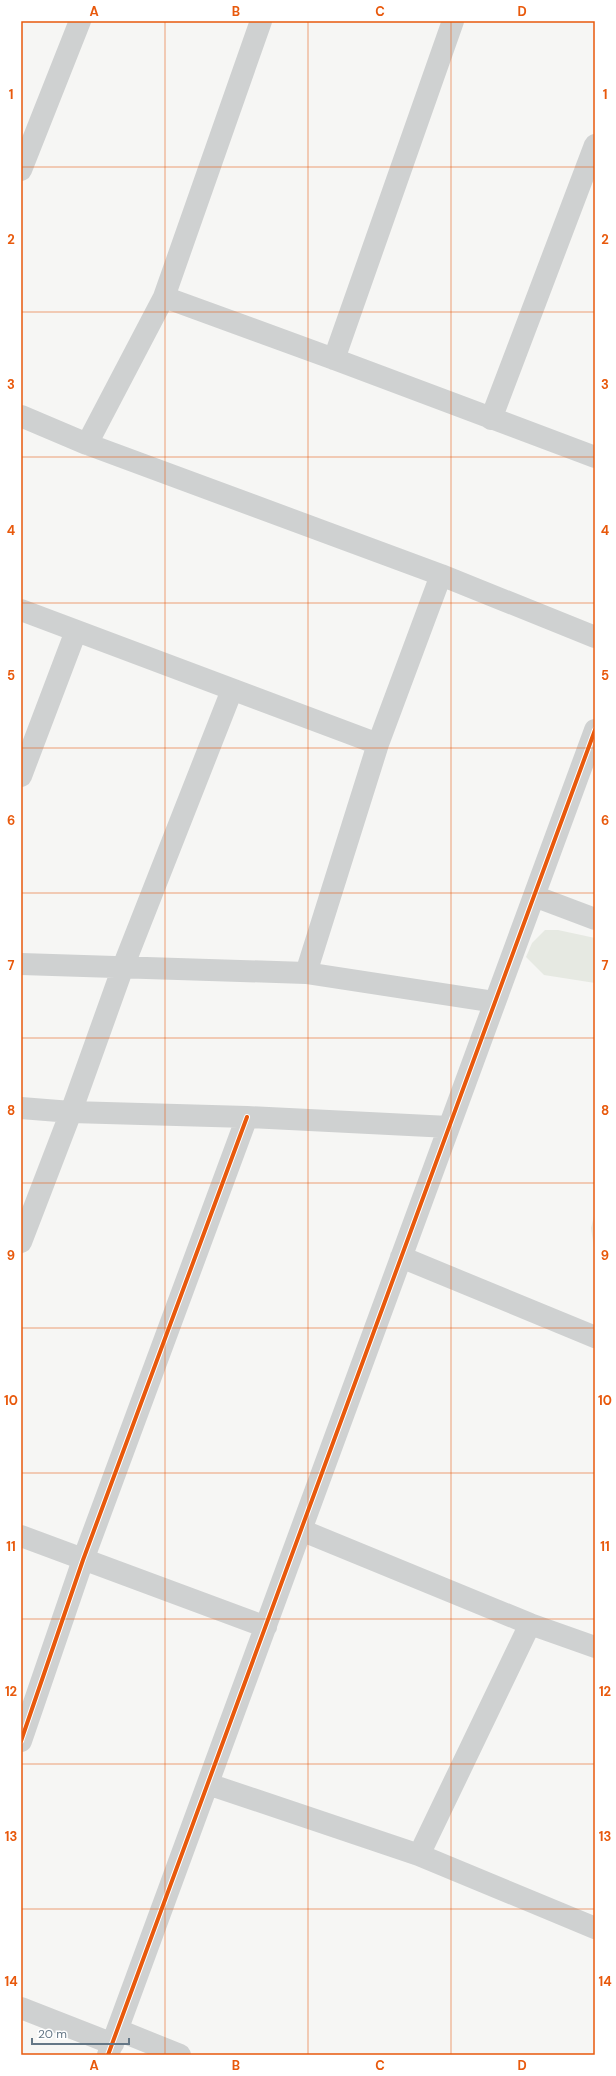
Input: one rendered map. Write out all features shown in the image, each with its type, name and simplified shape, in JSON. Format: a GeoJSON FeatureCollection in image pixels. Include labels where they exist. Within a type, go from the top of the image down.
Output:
{"type":"FeatureCollection","features":[{"type":"Feature","properties":{"kind":"street"},"geometry":{"type":"LineString","coordinates":[[21,170],[80,21]]}},
{"type":"Feature","properties":{"kind":"street"},"geometry":{"type":"LineString","coordinates":[[87,444],[164,297],[261,21]]}},
{"type":"Feature","properties":{"kind":"street"},"geometry":{"type":"LineString","coordinates":[[334,359],[453,21]]}},
{"type":"Feature","properties":{"kind":"street"},"geometry":{"type":"LineString","coordinates":[[491,419],[595,145]]}},
{"type":"Feature","properties":{"kind":"street"},"geometry":{"type":"LineString","coordinates":[[164,297],[334,359],[595,458]]}},
{"type":"Feature","properties":{"kind":"street"},"geometry":{"type":"LineString","coordinates":[[21,416],[87,444],[441,575],[595,637]]}},
{"type":"Feature","properties":{"kind":"street"},"geometry":{"type":"LineString","coordinates":[[306,973],[378,744],[441,575]]}},
{"type":"Feature","properties":{"kind":"street"},"geometry":{"type":"LineString","coordinates":[[21,610],[378,744]]}},
{"type":"Feature","properties":{"kind":"street"},"geometry":{"type":"LineString","coordinates":[[21,776],[76,631]]}},
{"type":"Feature","properties":{"kind":"street"},"geometry":{"type":"LineString","coordinates":[[21,1242],[71,1112],[123,967],[232,690]]}},
{"type":"Feature","properties":{"kind":"street"},"geometry":{"type":"LineString","coordinates":[[113,2043],[595,730]]}},
{"type":"Feature","properties":{"kind":"street"},"geometry":{"type":"LineString","coordinates":[[534,896],[595,919]]}},
{"type":"Feature","properties":{"kind":"street"},"geometry":{"type":"LineString","coordinates":[[21,964],[306,973],[495,1002]]}},
{"type":"Feature","properties":{"kind":"street"},"geometry":{"type":"LineString","coordinates":[[21,1108],[71,1112],[247,1117],[449,1128]]}},
{"type":"Feature","properties":{"kind":"street"},"geometry":{"type":"LineString","coordinates":[[21,1741],[83,1560],[247,1117]]}},
{"type":"Feature","properties":{"kind":"street"},"geometry":{"type":"LineString","coordinates":[[401,1257],[595,1337]]}},
{"type":"Feature","properties":{"kind":"street"},"geometry":{"type":"LineString","coordinates":[[301,1530],[530,1624],[595,1647]]}},
{"type":"Feature","properties":{"kind":"street"},"geometry":{"type":"LineString","coordinates":[[21,1536],[266,1627]]}},
{"type":"Feature","properties":{"kind":"street"},"geometry":{"type":"LineString","coordinates":[[419,1856],[530,1624]]}},
{"type":"Feature","properties":{"kind":"street"},"geometry":{"type":"LineString","coordinates":[[208,1784],[419,1856],[595,1928]]}},
{"type":"Feature","properties":{"kind":"street"},"geometry":{"type":"LineString","coordinates":[[21,2008],[113,2043],[180,2055]]}},
{"type":"Feature","properties":{"kind":"shaded area"},"geometry":{"type":"Polygon","coordinates":[[[545,930],[558,930],[595,938],[595,983],[544,975],[526,957],[532,943],[545,930]]]}},
{"type":"Feature","properties":{"kind":"shaded area"},"geometry":{"type":"Polygon","coordinates":[[[595,1212],[595,1255],[591,1228],[595,1212]]]}},
{"type":"Feature","properties":{"kind":"cycle path"},"geometry":{"type":"LineString","coordinates":[[108,2055],[595,730]]}},
{"type":"Feature","properties":{"kind":"cycle path"},"geometry":{"type":"LineString","coordinates":[[21,1741],[83,1560],[247,1117]]}}]}
